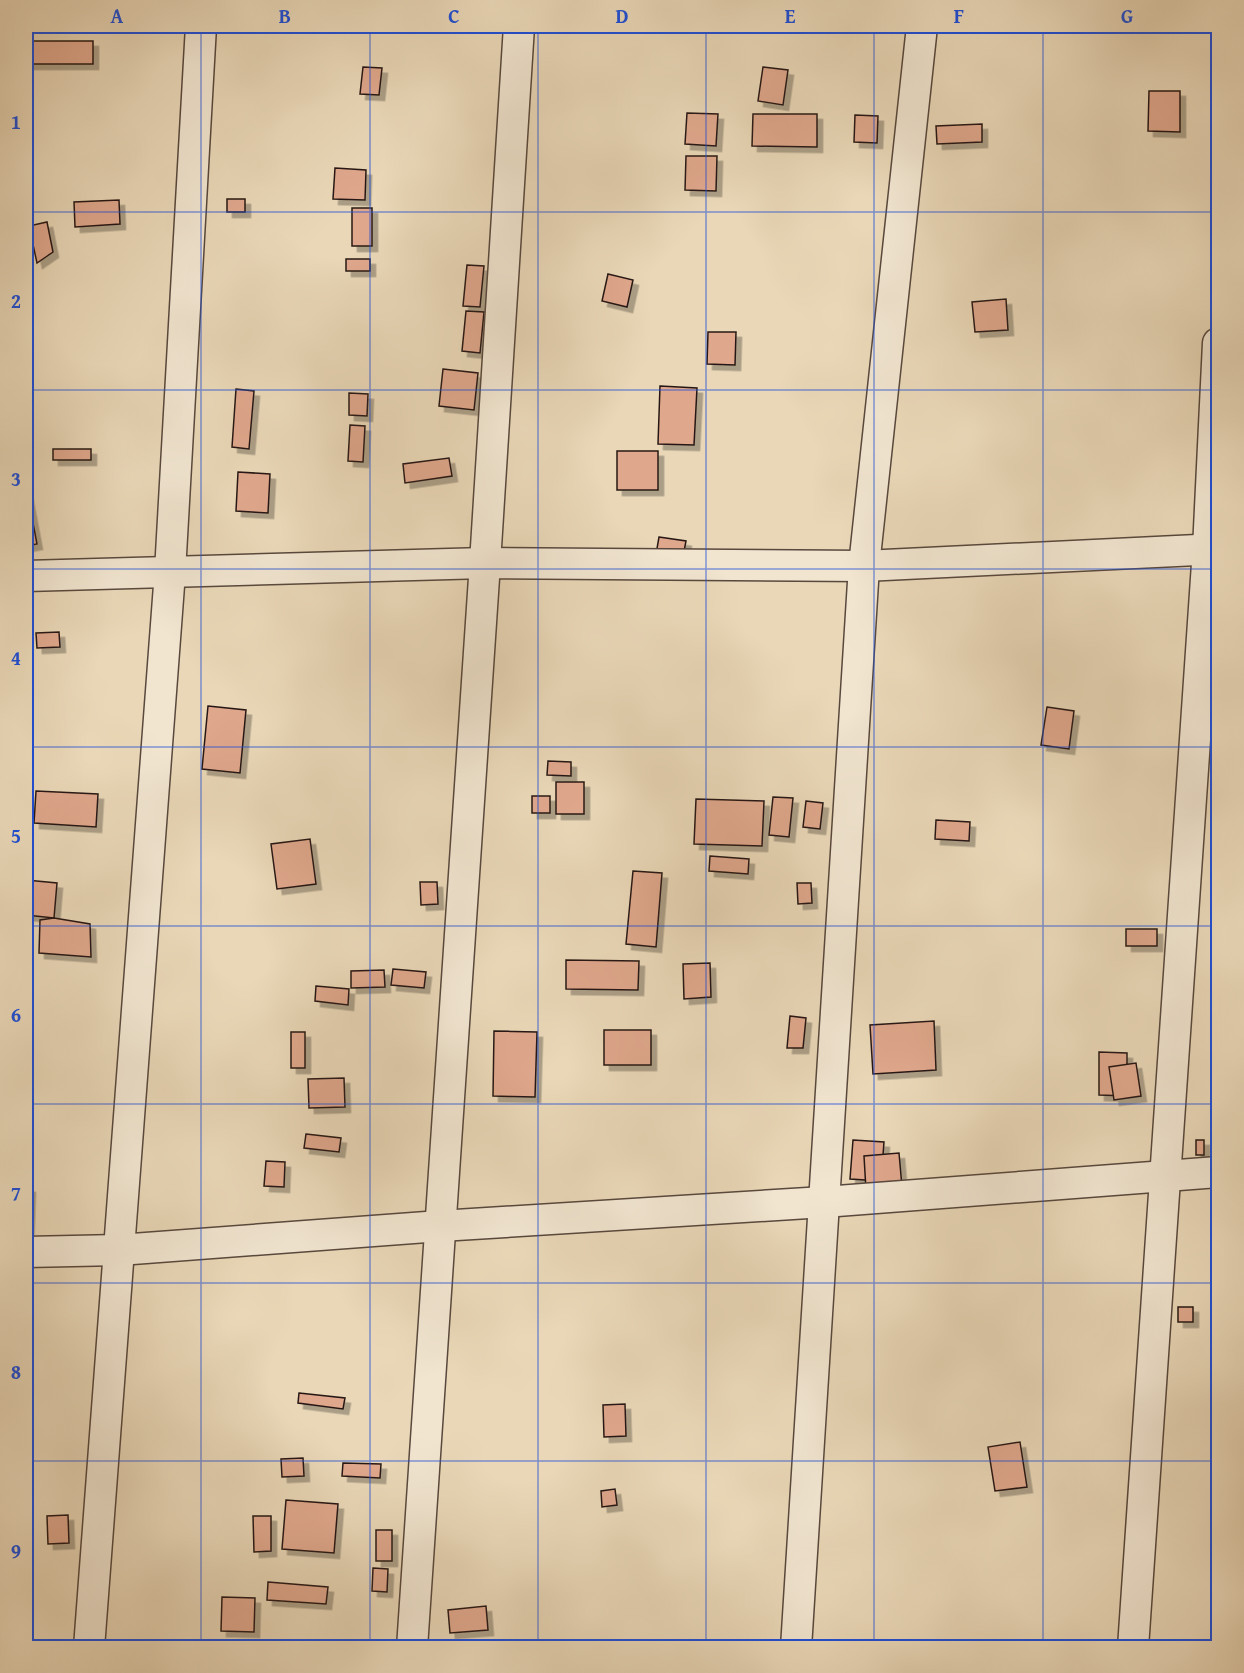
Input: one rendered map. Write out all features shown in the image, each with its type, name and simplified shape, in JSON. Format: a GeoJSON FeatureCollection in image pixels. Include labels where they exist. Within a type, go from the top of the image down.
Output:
{"type":"FeatureCollection","features":[{"type":"Feature","properties":{"kind":"street"},"geometry":{"type":"LineString","coordinates":[[89,1647],[170,572],[201,26]]}},
{"type":"Feature","properties":{"kind":"street"},"geometry":{"type":"LineString","coordinates":[[412,1647],[519,26]]}},
{"type":"Feature","properties":{"kind":"street"},"geometry":{"type":"LineString","coordinates":[[796,1647],[864,566],[922,26]]}},
{"type":"Feature","properties":{"kind":"street"},"geometry":{"type":"LineString","coordinates":[[1133,1647],[1164,1176],[1213,549],[1218,343]]}},
{"type":"Feature","properties":{"kind":"street"},"geometry":{"type":"LineString","coordinates":[[26,576],[485,563],[864,566],[1213,549]]}},
{"type":"Feature","properties":{"kind":"street"},"geometry":{"type":"LineString","coordinates":[[26,1252],[119,1250],[440,1226],[824,1202],[1218,1172]]}},
{"type":"Feature","properties":{"kind":"building"},"geometry":{"type":"Polygon","coordinates":[[[26,41],[93,41],[93,64],[26,64],[26,41]]]}},
{"type":"Feature","properties":{"kind":"building"},"geometry":{"type":"Polygon","coordinates":[[[363,67],[382,68],[379,95],[360,94],[363,67]]]}},
{"type":"Feature","properties":{"kind":"building"},"geometry":{"type":"Polygon","coordinates":[[[763,67],[788,70],[783,105],[758,101],[763,67]]]}},
{"type":"Feature","properties":{"kind":"building"},"geometry":{"type":"Polygon","coordinates":[[[1149,91],[1180,91],[1180,132],[1148,131],[1149,91]]]}},
{"type":"Feature","properties":{"kind":"building"},"geometry":{"type":"Polygon","coordinates":[[[687,113],[718,114],[716,146],[685,144],[687,113]]]}},
{"type":"Feature","properties":{"kind":"building"},"geometry":{"type":"Polygon","coordinates":[[[753,114],[817,114],[817,147],[752,146],[753,114]]]}},
{"type":"Feature","properties":{"kind":"building"},"geometry":{"type":"Polygon","coordinates":[[[855,115],[878,116],[877,143],[854,142],[855,115]]]}},
{"type":"Feature","properties":{"kind":"building"},"geometry":{"type":"Polygon","coordinates":[[[982,124],[982,142],[937,144],[936,126],[982,124]]]}},
{"type":"Feature","properties":{"kind":"building"},"geometry":{"type":"Polygon","coordinates":[[[686,156],[717,156],[716,191],[685,190],[686,156]]]}},
{"type":"Feature","properties":{"kind":"building"},"geometry":{"type":"Polygon","coordinates":[[[335,168],[366,170],[365,200],[333,199],[335,168]]]}},
{"type":"Feature","properties":{"kind":"building"},"geometry":{"type":"Polygon","coordinates":[[[227,199],[245,199],[245,212],[227,212],[227,199]]]}},
{"type":"Feature","properties":{"kind":"building"},"geometry":{"type":"Polygon","coordinates":[[[119,200],[120,224],[75,227],[74,202],[119,200]]]}},
{"type":"Feature","properties":{"kind":"building"},"geometry":{"type":"Polygon","coordinates":[[[352,208],[372,208],[372,246],[352,246],[352,208]]]}},
{"type":"Feature","properties":{"kind":"building"},"geometry":{"type":"Polygon","coordinates":[[[47,222],[53,252],[37,263],[29,226],[47,222]]]}},
{"type":"Feature","properties":{"kind":"building"},"geometry":{"type":"Polygon","coordinates":[[[346,259],[370,259],[370,271],[346,271],[346,259]]]}},
{"type":"Feature","properties":{"kind":"building"},"geometry":{"type":"Polygon","coordinates":[[[467,265],[484,266],[480,307],[463,306],[467,265]]]}},
{"type":"Feature","properties":{"kind":"building"},"geometry":{"type":"Polygon","coordinates":[[[608,274],[633,280],[627,307],[602,301],[608,274]]]}},
{"type":"Feature","properties":{"kind":"building"},"geometry":{"type":"Polygon","coordinates":[[[1006,299],[1008,330],[975,332],[972,302],[1006,299]]]}},
{"type":"Feature","properties":{"kind":"building"},"geometry":{"type":"Polygon","coordinates":[[[466,311],[484,312],[480,353],[462,351],[466,311]]]}},
{"type":"Feature","properties":{"kind":"building"},"geometry":{"type":"Polygon","coordinates":[[[708,332],[736,332],[735,365],[707,364],[708,332]]]}},
{"type":"Feature","properties":{"kind":"building"},"geometry":{"type":"Polygon","coordinates":[[[443,369],[478,373],[474,410],[439,406],[443,369]]]}},
{"type":"Feature","properties":{"kind":"building"},"geometry":{"type":"Polygon","coordinates":[[[660,386],[697,388],[694,445],[658,444],[660,386]]]}},
{"type":"Feature","properties":{"kind":"building"},"geometry":{"type":"Polygon","coordinates":[[[236,389],[254,391],[249,449],[232,447],[236,389]]]}},
{"type":"Feature","properties":{"kind":"building"},"geometry":{"type":"Polygon","coordinates":[[[349,393],[368,394],[367,416],[349,415],[349,393]]]}},
{"type":"Feature","properties":{"kind":"building"},"geometry":{"type":"Polygon","coordinates":[[[350,425],[365,426],[363,462],[348,461],[350,425]]]}},
{"type":"Feature","properties":{"kind":"building"},"geometry":{"type":"Polygon","coordinates":[[[53,449],[91,449],[91,460],[53,460],[53,449]]]}},
{"type":"Feature","properties":{"kind":"building"},"geometry":{"type":"Polygon","coordinates":[[[617,451],[658,451],[658,490],[617,490],[617,451]]]}},
{"type":"Feature","properties":{"kind":"building"},"geometry":{"type":"Polygon","coordinates":[[[449,458],[452,476],[405,483],[403,464],[449,458]]]}},
{"type":"Feature","properties":{"kind":"building"},"geometry":{"type":"Polygon","coordinates":[[[238,472],[270,474],[268,513],[236,511],[238,472]]]}},
{"type":"Feature","properties":{"kind":"building"},"geometry":{"type":"Polygon","coordinates":[[[26,486],[37,544],[26,546],[26,486]]]}},
{"type":"Feature","properties":{"kind":"building"},"geometry":{"type":"Polygon","coordinates":[[[659,537],[686,541],[683,557],[656,554],[659,537]]]}},
{"type":"Feature","properties":{"kind":"building"},"geometry":{"type":"Polygon","coordinates":[[[59,632],[60,647],[37,648],[36,633],[59,632]]]}},
{"type":"Feature","properties":{"kind":"building"},"geometry":{"type":"Polygon","coordinates":[[[208,706],[246,710],[240,773],[202,769],[208,706]]]}},
{"type":"Feature","properties":{"kind":"building"},"geometry":{"type":"Polygon","coordinates":[[[1047,707],[1074,711],[1069,749],[1041,745],[1047,707]]]}},
{"type":"Feature","properties":{"kind":"building"},"geometry":{"type":"Polygon","coordinates":[[[548,761],[571,762],[571,776],[547,775],[548,761]]]}},
{"type":"Feature","properties":{"kind":"building"},"geometry":{"type":"Polygon","coordinates":[[[556,782],[584,782],[584,814],[556,814],[556,782]]]}},
{"type":"Feature","properties":{"kind":"building"},"geometry":{"type":"Polygon","coordinates":[[[36,791],[98,794],[96,827],[34,823],[36,791]]]}},
{"type":"Feature","properties":{"kind":"building"},"geometry":{"type":"Polygon","coordinates":[[[532,796],[550,796],[550,813],[532,813],[532,796]]]}},
{"type":"Feature","properties":{"kind":"building"},"geometry":{"type":"Polygon","coordinates":[[[773,797],[793,798],[789,837],[769,835],[773,797]]]}},
{"type":"Feature","properties":{"kind":"building"},"geometry":{"type":"Polygon","coordinates":[[[696,799],[764,801],[762,846],[694,844],[696,799]]]}},
{"type":"Feature","properties":{"kind":"building"},"geometry":{"type":"Polygon","coordinates":[[[806,801],[823,803],[820,829],[803,827],[806,801]]]}},
{"type":"Feature","properties":{"kind":"building"},"geometry":{"type":"Polygon","coordinates":[[[936,820],[970,822],[969,841],[935,839],[936,820]]]}},
{"type":"Feature","properties":{"kind":"building"},"geometry":{"type":"Polygon","coordinates":[[[310,839],[316,884],[277,889],[271,844],[310,839]]]}},
{"type":"Feature","properties":{"kind":"building"},"geometry":{"type":"Polygon","coordinates":[[[710,856],[749,859],[748,874],[709,871],[710,856]]]}},
{"type":"Feature","properties":{"kind":"building"},"geometry":{"type":"Polygon","coordinates":[[[633,871],[662,873],[656,947],[626,944],[633,871]]]}},
{"type":"Feature","properties":{"kind":"building"},"geometry":{"type":"Polygon","coordinates":[[[26,880],[57,883],[54,918],[26,915],[26,880]]]}},
{"type":"Feature","properties":{"kind":"building"},"geometry":{"type":"Polygon","coordinates":[[[420,882],[437,882],[438,904],[421,905],[420,882]]]}},
{"type":"Feature","properties":{"kind":"building"},"geometry":{"type":"Polygon","coordinates":[[[797,883],[811,883],[812,903],[798,904],[797,883]]]}},
{"type":"Feature","properties":{"kind":"building"},"geometry":{"type":"Polygon","coordinates":[[[54,918],[90,924],[91,957],[39,953],[40,920],[54,918]]]}},
{"type":"Feature","properties":{"kind":"building"},"geometry":{"type":"Polygon","coordinates":[[[1126,929],[1157,929],[1157,946],[1126,946],[1126,929]]]}},
{"type":"Feature","properties":{"kind":"building"},"geometry":{"type":"Polygon","coordinates":[[[566,960],[639,961],[638,990],[566,989],[566,960]]]}},
{"type":"Feature","properties":{"kind":"building"},"geometry":{"type":"Polygon","coordinates":[[[710,963],[711,997],[684,999],[683,964],[710,963]]]}},
{"type":"Feature","properties":{"kind":"building"},"geometry":{"type":"Polygon","coordinates":[[[393,969],[426,972],[424,988],[391,985],[393,969]]]}},
{"type":"Feature","properties":{"kind":"building"},"geometry":{"type":"Polygon","coordinates":[[[384,970],[385,987],[351,988],[351,971],[384,970]]]}},
{"type":"Feature","properties":{"kind":"building"},"geometry":{"type":"Polygon","coordinates":[[[316,986],[349,989],[348,1005],[315,1001],[316,986]]]}},
{"type":"Feature","properties":{"kind":"building"},"geometry":{"type":"Polygon","coordinates":[[[790,1016],[806,1018],[803,1048],[787,1048],[790,1016]]]}},
{"type":"Feature","properties":{"kind":"building"},"geometry":{"type":"Polygon","coordinates":[[[934,1021],[936,1070],[873,1074],[870,1025],[934,1021]]]}},
{"type":"Feature","properties":{"kind":"building"},"geometry":{"type":"Polygon","coordinates":[[[604,1030],[651,1030],[651,1065],[604,1065],[604,1030]]]}},
{"type":"Feature","properties":{"kind":"building"},"geometry":{"type":"Polygon","coordinates":[[[494,1031],[537,1032],[535,1097],[493,1096],[494,1031]]]}},
{"type":"Feature","properties":{"kind":"building"},"geometry":{"type":"Polygon","coordinates":[[[291,1032],[305,1032],[305,1068],[291,1068],[291,1032]]]}},
{"type":"Feature","properties":{"kind":"building"},"geometry":{"type":"Polygon","coordinates":[[[1099,1052],[1127,1053],[1127,1096],[1099,1095],[1099,1052]]]}},
{"type":"Feature","properties":{"kind":"building"},"geometry":{"type":"Polygon","coordinates":[[[1136,1063],[1141,1096],[1114,1100],[1109,1067],[1136,1063]]]}},
{"type":"Feature","properties":{"kind":"building"},"geometry":{"type":"Polygon","coordinates":[[[344,1078],[345,1107],[309,1108],[308,1079],[344,1078]]]}},
{"type":"Feature","properties":{"kind":"building"},"geometry":{"type":"Polygon","coordinates":[[[306,1134],[341,1138],[339,1152],[304,1148],[306,1134]]]}},
{"type":"Feature","properties":{"kind":"building"},"geometry":{"type":"Polygon","coordinates":[[[853,1140],[884,1142],[881,1181],[850,1179],[853,1140]]]}},
{"type":"Feature","properties":{"kind":"building"},"geometry":{"type":"Polygon","coordinates":[[[1196,1140],[1204,1140],[1204,1155],[1196,1155],[1196,1140]]]}},
{"type":"Feature","properties":{"kind":"building"},"geometry":{"type":"Polygon","coordinates":[[[899,1153],[902,1187],[866,1190],[864,1156],[899,1153]]]}},
{"type":"Feature","properties":{"kind":"building"},"geometry":{"type":"Polygon","coordinates":[[[266,1161],[285,1162],[284,1187],[264,1186],[266,1161]]]}},
{"type":"Feature","properties":{"kind":"building"},"geometry":{"type":"Polygon","coordinates":[[[26,1187],[30,1187],[28,1240],[26,1240],[26,1187]]]}},
{"type":"Feature","properties":{"kind":"building"},"geometry":{"type":"Polygon","coordinates":[[[1178,1307],[1193,1307],[1193,1322],[1178,1322],[1178,1307]]]}},
{"type":"Feature","properties":{"kind":"building"},"geometry":{"type":"Polygon","coordinates":[[[299,1393],[345,1398],[343,1409],[298,1403],[299,1393]]]}},
{"type":"Feature","properties":{"kind":"building"},"geometry":{"type":"Polygon","coordinates":[[[625,1404],[626,1436],[604,1437],[603,1405],[625,1404]]]}},
{"type":"Feature","properties":{"kind":"building"},"geometry":{"type":"Polygon","coordinates":[[[1020,1442],[1027,1487],[995,1491],[988,1447],[1020,1442]]]}},
{"type":"Feature","properties":{"kind":"building"},"geometry":{"type":"Polygon","coordinates":[[[303,1458],[304,1476],[282,1477],[281,1459],[303,1458]]]}},
{"type":"Feature","properties":{"kind":"building"},"geometry":{"type":"Polygon","coordinates":[[[343,1463],[381,1464],[380,1478],[342,1476],[343,1463]]]}},
{"type":"Feature","properties":{"kind":"building"},"geometry":{"type":"Polygon","coordinates":[[[615,1489],[617,1505],[602,1507],[601,1491],[615,1489]]]}},
{"type":"Feature","properties":{"kind":"building"},"geometry":{"type":"Polygon","coordinates":[[[286,1500],[338,1504],[334,1553],[282,1549],[286,1500]]]}},
{"type":"Feature","properties":{"kind":"building"},"geometry":{"type":"Polygon","coordinates":[[[68,1515],[69,1543],[48,1544],[47,1516],[68,1515]]]}},
{"type":"Feature","properties":{"kind":"building"},"geometry":{"type":"Polygon","coordinates":[[[253,1516],[271,1516],[271,1551],[254,1552],[253,1516]]]}},
{"type":"Feature","properties":{"kind":"building"},"geometry":{"type":"Polygon","coordinates":[[[376,1530],[392,1530],[392,1561],[376,1561],[376,1530]]]}},
{"type":"Feature","properties":{"kind":"building"},"geometry":{"type":"Polygon","coordinates":[[[373,1568],[388,1569],[387,1592],[372,1591],[373,1568]]]}},
{"type":"Feature","properties":{"kind":"building"},"geometry":{"type":"Polygon","coordinates":[[[268,1582],[328,1587],[326,1604],[267,1600],[268,1582]]]}},
{"type":"Feature","properties":{"kind":"building"},"geometry":{"type":"Polygon","coordinates":[[[222,1597],[255,1598],[254,1632],[221,1631],[222,1597]]]}},
{"type":"Feature","properties":{"kind":"building"},"geometry":{"type":"Polygon","coordinates":[[[486,1606],[488,1630],[450,1633],[448,1610],[486,1606]]]}}]}
